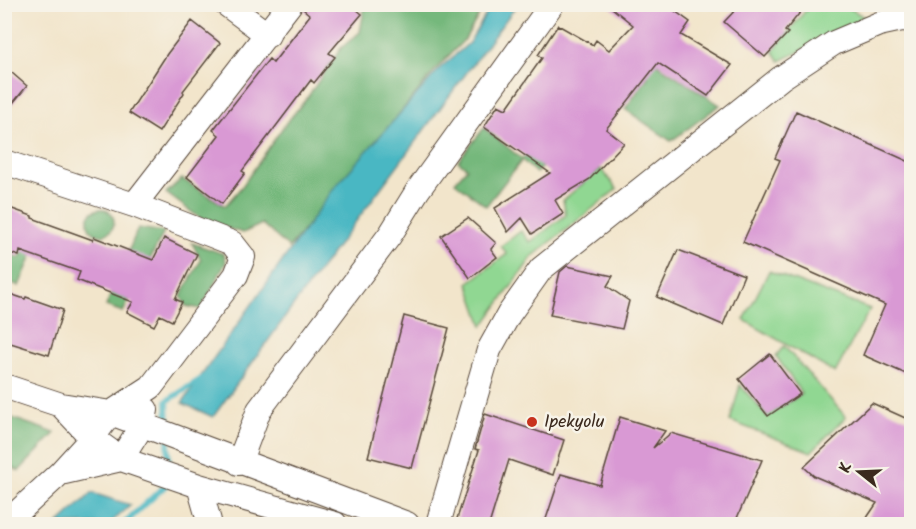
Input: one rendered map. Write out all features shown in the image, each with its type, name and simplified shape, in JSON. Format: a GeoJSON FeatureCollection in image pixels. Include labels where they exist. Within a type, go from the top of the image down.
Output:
{"type":"FeatureCollection","features":[{"type":"Feature","properties":{"kind":"street"},"geometry":{"type":"LineString","coordinates":[[226,4],[268,35]]}},
{"type":"Feature","properties":{"kind":"street"},"geometry":{"type":"LineString","coordinates":[[134,205],[290,4]]}},
{"type":"Feature","properties":{"kind":"street"},"geometry":{"type":"LineString","coordinates":[[239,463],[259,410],[390,235],[418,190],[552,4]]}},
{"type":"Feature","properties":{"kind":"street"},"geometry":{"type":"LineString","coordinates":[[438,525],[489,350],[509,314],[541,269],[782,78],[834,43],[879,24],[902,19],[912,20]]}},
{"type":"Feature","properties":{"kind":"street"},"geometry":{"type":"LineString","coordinates":[[4,162],[134,205],[232,243],[243,256],[236,274],[151,387],[111,412],[92,438],[60,473],[5,525]]}},
{"type":"Feature","properties":{"kind":"street"},"geometry":{"type":"LineString","coordinates":[[4,386],[61,405],[111,412],[239,463],[407,525]]}},
{"type":"Feature","properties":{"kind":"street"},"geometry":{"type":"LineString","coordinates":[[60,473],[121,459],[142,424],[151,387]]}},
{"type":"Feature","properties":{"kind":"street"},"geometry":{"type":"LineString","coordinates":[[61,405],[92,438],[121,459],[199,486],[335,525]]}},
{"type":"Feature","properties":{"kind":"street"},"geometry":{"type":"LineString","coordinates":[[199,486],[209,521],[208,525]]}},
{"type":"Feature","properties":{"kind":"street"},"geometry":{"type":"LineString","coordinates":[[261,525],[292,512]]}},
{"type":"Feature","properties":{"kind":"green space"},"geometry":{"type":"Polygon","coordinates":[[[365,5],[485,5],[465,39],[436,69],[289,248],[262,224],[243,233],[204,221],[166,193],[182,179],[225,206],[307,98],[341,48],[360,32],[365,5]]]}},
{"type":"Feature","properties":{"kind":"green space"},"geometry":{"type":"Polygon","coordinates":[[[810,5],[845,5],[867,19],[780,61],[773,51],[810,5]]]}},
{"type":"Feature","properties":{"kind":"green space"},"geometry":{"type":"Polygon","coordinates":[[[654,62],[720,105],[671,141],[625,109],[648,77],[641,66],[654,62]]]}},
{"type":"Feature","properties":{"kind":"green space"},"geometry":{"type":"Polygon","coordinates":[[[484,128],[522,159],[547,133],[562,146],[536,173],[522,160],[486,206],[455,182],[467,168],[458,161],[484,128]]]}},
{"type":"Feature","properties":{"kind":"green space"},"geometry":{"type":"Polygon","coordinates":[[[601,169],[617,189],[533,256],[483,326],[468,283],[507,254],[501,246],[521,231],[530,242],[566,215],[563,200],[601,169]]]}},
{"type":"Feature","properties":{"kind":"green space"},"geometry":{"type":"Polygon","coordinates":[[[101,209],[110,213],[114,222],[110,231],[101,235],[92,231],[88,222],[92,213],[101,209]]]}},
{"type":"Feature","properties":{"kind":"green space"},"geometry":{"type":"Polygon","coordinates":[[[138,228],[164,232],[123,312],[106,306],[138,228]]]}},
{"type":"Feature","properties":{"kind":"green space"},"geometry":{"type":"Polygon","coordinates":[[[192,243],[224,254],[226,262],[201,309],[186,306],[181,296],[201,260],[192,243]]]}},
{"type":"Feature","properties":{"kind":"green space"},"geometry":{"type":"Polygon","coordinates":[[[24,251],[33,253],[19,286],[5,280],[4,253],[19,258],[24,251]]]}},
{"type":"Feature","properties":{"kind":"green space"},"geometry":{"type":"Polygon","coordinates":[[[769,271],[870,309],[835,373],[744,320],[769,271]]]}},
{"type":"Feature","properties":{"kind":"green space"},"geometry":{"type":"Polygon","coordinates":[[[784,346],[846,417],[811,452],[730,421],[740,385],[767,416],[802,394],[776,356],[784,346]]]}},
{"type":"Feature","properties":{"kind":"green space"},"geometry":{"type":"Polygon","coordinates":[[[4,415],[55,433],[19,471],[5,464],[4,415]]]}},
{"type":"Feature","properties":{"kind":"water"},"geometry":{"type":"Polygon","coordinates":[[[492,4],[517,5],[213,417],[182,403],[334,188],[440,68],[469,43],[492,4]]]}},
{"type":"Feature","properties":{"kind":"water"},"geometry":{"type":"Polygon","coordinates":[[[92,493],[131,505],[109,524],[58,524],[92,493]]]}},
{"type":"Feature","properties":{"kind":"building"},"geometry":{"type":"Polygon","coordinates":[[[304,4],[350,4],[362,14],[329,53],[335,57],[314,83],[311,80],[242,171],[245,173],[222,204],[187,177],[219,135],[213,130],[269,59],[273,63],[310,15],[303,9],[304,4]]]}},
{"type":"Feature","properties":{"kind":"building"},"geometry":{"type":"Polygon","coordinates":[[[607,4],[665,4],[690,22],[681,35],[732,65],[708,96],[658,63],[606,129],[624,143],[590,179],[555,200],[563,214],[532,234],[522,218],[508,232],[495,208],[550,173],[484,127],[498,105],[506,109],[542,58],[538,55],[558,25],[593,45],[596,40],[609,50],[633,25],[607,4]]]}},
{"type":"Feature","properties":{"kind":"building"},"geometry":{"type":"Polygon","coordinates":[[[741,4],[807,4],[785,31],[788,33],[765,57],[724,22],[741,4]]]}},
{"type":"Feature","properties":{"kind":"building"},"geometry":{"type":"Polygon","coordinates":[[[192,21],[220,43],[183,91],[184,93],[159,132],[129,113],[167,54],[192,21]]]}},
{"type":"Feature","properties":{"kind":"building"},"geometry":{"type":"Polygon","coordinates":[[[4,66],[27,86],[4,114],[4,66]]]}},
{"type":"Feature","properties":{"kind":"building"},"geometry":{"type":"Polygon","coordinates":[[[796,111],[912,163],[912,361],[906,374],[863,355],[885,305],[743,242],[780,160],[775,158],[796,111]]]}},
{"type":"Feature","properties":{"kind":"building"},"geometry":{"type":"Polygon","coordinates":[[[4,206],[153,260],[164,238],[197,254],[175,299],[182,302],[172,321],[160,315],[154,326],[127,312],[133,302],[77,280],[80,272],[20,251],[19,256],[4,251],[4,206]]]}},
{"type":"Feature","properties":{"kind":"building"},"geometry":{"type":"Polygon","coordinates":[[[468,218],[496,243],[491,249],[497,257],[470,278],[441,236],[468,218]]]}},
{"type":"Feature","properties":{"kind":"building"},"geometry":{"type":"Polygon","coordinates":[[[678,250],[744,275],[723,325],[657,297],[678,250]]]}},
{"type":"Feature","properties":{"kind":"building"},"geometry":{"type":"Polygon","coordinates":[[[567,266],[613,276],[607,286],[629,301],[622,329],[550,315],[560,272],[567,266]]]}},
{"type":"Feature","properties":{"kind":"building"},"geometry":{"type":"Polygon","coordinates":[[[4,292],[63,310],[49,355],[4,341],[4,292]]]}},
{"type":"Feature","properties":{"kind":"building"},"geometry":{"type":"Polygon","coordinates":[[[404,316],[449,328],[412,468],[368,457],[404,316]]]}},
{"type":"Feature","properties":{"kind":"building"},"geometry":{"type":"Polygon","coordinates":[[[770,354],[800,394],[768,416],[739,379],[770,354]]]}},
{"type":"Feature","properties":{"kind":"building"},"geometry":{"type":"Polygon","coordinates":[[[872,403],[912,421],[912,525],[862,525],[877,503],[814,476],[804,467],[872,403]]]}},
{"type":"Feature","properties":{"kind":"building"},"geometry":{"type":"Polygon","coordinates":[[[485,414],[564,440],[553,475],[509,460],[489,525],[455,525],[479,450],[475,449],[485,414]]]}},
{"type":"Feature","properties":{"kind":"building"},"geometry":{"type":"Polygon","coordinates":[[[620,417],[665,431],[653,448],[671,433],[762,460],[734,525],[544,525],[561,474],[600,485],[620,417]]]}},
{"type":"Feature","properties":{"kind":"waterway"},"geometry":{"type":"LineString","coordinates":[[168,429],[167,401],[203,378]]}},
{"type":"Feature","properties":{"kind":"waterway"},"geometry":{"type":"LineString","coordinates":[[168,440],[169,468]]}},
{"type":"Feature","properties":{"kind":"waterway"},"geometry":{"type":"LineString","coordinates":[[124,524],[169,482]]}},
{"type":"Feature","properties":{"kind":"place","name":"Ipekyolu"},"geometry":{"type":"Point","coordinates":[532,422]}}]}
